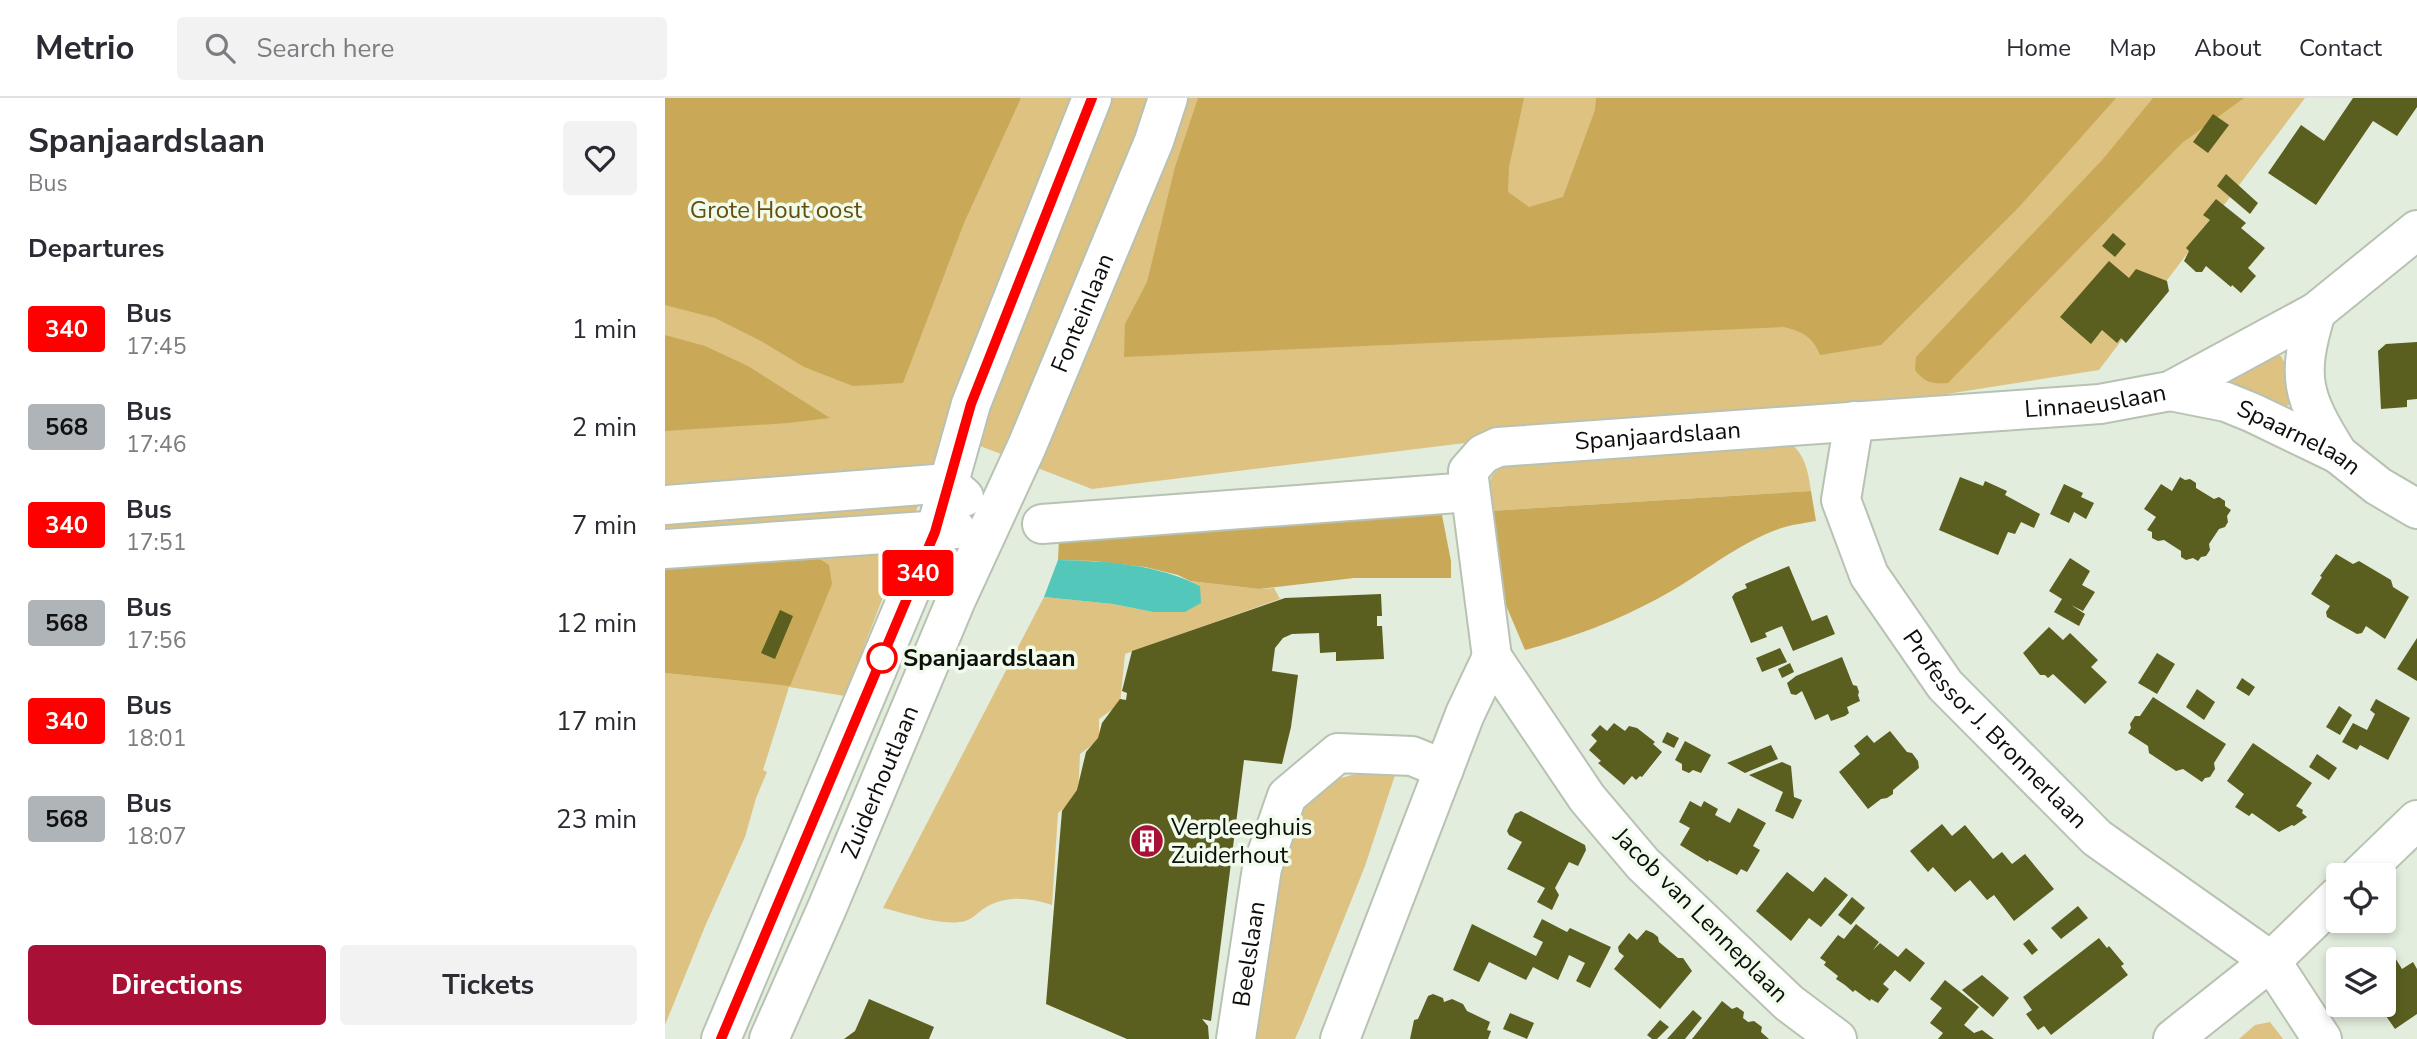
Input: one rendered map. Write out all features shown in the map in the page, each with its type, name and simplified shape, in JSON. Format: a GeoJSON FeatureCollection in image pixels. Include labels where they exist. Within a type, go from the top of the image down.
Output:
{"type":"FeatureCollection","features":[{"type":"Feature","properties":{"kind":"street"},"geometry":{"type":"LineString","coordinates":[[935,532],[971,404],[1092,98]]}},
{"type":"Feature","properties":{"kind":"street","name":"Fonteinlaan"},"geometry":{"type":"LineString","coordinates":[[991,524],[1027,446],[1154,141],[1168,98]]}},
{"type":"Feature","properties":{"kind":"street","name":"Linnaeuslaan"},"geometry":{"type":"LineString","coordinates":[[1854,421],[2100,404],[2170,391],[2316,312],[2417,230]]}},
{"type":"Feature","properties":{"kind":"street"},"geometry":{"type":"LineString","coordinates":[[2316,312],[2305,348],[2304,383],[2316,419],[2338,454]]}},
{"type":"Feature","properties":{"kind":"street","name":"Spaarnelaan"},"geometry":{"type":"LineString","coordinates":[[2170,391],[2226,402],[2338,454],[2378,486],[2417,509]]}},
{"type":"Feature","properties":{"kind":"street","name":"Spanjaardslaan"},"geometry":{"type":"LineString","coordinates":[[1469,481],[1483,454],[1498,447],[1854,421]]}},
{"type":"Feature","properties":{"kind":"street","name":"Professor J. Bronnerlaan"},"geometry":{"type":"LineString","coordinates":[[1854,421],[1841,500],[1869,575],[1945,685],[2097,838],[2271,961]]}},
{"type":"Feature","properties":{"kind":"street"},"geometry":{"type":"LineString","coordinates":[[1042,524],[1469,481]]}},
{"type":"Feature","properties":{"kind":"street","name":"Jacob van Lenneplaan"},"geometry":{"type":"LineString","coordinates":[[1469,481],[1492,657],[1587,798],[1643,864],[1789,1003],[1837,1039]]}},
{"type":"Feature","properties":{"kind":"street"},"geometry":{"type":"LineString","coordinates":[[665,505],[948,483],[991,524]]}},
{"type":"Feature","properties":{"kind":"street"},"geometry":{"type":"LineString","coordinates":[[665,550],[935,532],[991,524]]}},
{"type":"Feature","properties":{"kind":"street","name":"Zuiderhoutlaan"},"geometry":{"type":"LineString","coordinates":[[769,1039],[991,524]]}},
{"type":"Feature","properties":{"kind":"street","name":"Zuiderhoutlaan"},"geometry":{"type":"LineString","coordinates":[[721,1039],[935,532]]}},
{"type":"Feature","properties":{"kind":"street"},"geometry":{"type":"LineString","coordinates":[[1340,1039],[1465,714],[1492,657]]}},
{"type":"Feature","properties":{"kind":"street","name":"Beelslaan"},"geometry":{"type":"LineString","coordinates":[[1236,1039],[1262,868],[1287,796],[1338,753],[1412,756],[1444,769]]}},
{"type":"Feature","properties":{"kind":"street"},"geometry":{"type":"LineString","coordinates":[[2372,863],[2417,820]]}},
{"type":"Feature","properties":{"kind":"street"},"geometry":{"type":"LineString","coordinates":[[2173,1039],[2271,961],[2326,908]]}},
{"type":"Feature","properties":{"kind":"street"},"geometry":{"type":"LineString","coordinates":[[2271,961],[2322,1039]]}},
{"type":"Feature","properties":{"kind":"green space"},"geometry":{"type":"Polygon","coordinates":[[[665,98],[2305,98],[2099,370],[1858,408],[1611,425],[1092,489],[946,433],[845,696],[789,687],[763,770],[767,772],[745,837],[665,1025],[665,673],[763,683],[665,666],[665,98]]]}},
{"type":"Feature","properties":{"kind":"green space","name":"Grote Hout oost"},"geometry":{"type":"Polygon","coordinates":[[[665,98],[1021,98],[964,223],[903,383],[853,386],[804,367],[715,318],[665,305],[665,98]]]}},
{"type":"Feature","properties":{"kind":"green space"},"geometry":{"type":"Polygon","coordinates":[[[1198,98],[1524,98],[1509,167],[1508,192],[1529,207],[1563,197],[1595,110],[1596,98],[2116,98],[2020,206],[1881,345],[1820,355],[1806,336],[1783,327],[1124,357],[1125,324],[1147,282],[1175,167],[1198,98]]]}},
{"type":"Feature","properties":{"kind":"green space"},"geometry":{"type":"Polygon","coordinates":[[[2153,98],[2244,98],[2182,143],[1948,383],[1933,383],[1922,378],[1915,370],[1916,357],[2103,159],[2153,98]]]}},
{"type":"Feature","properties":{"kind":"green space"},"geometry":{"type":"Polygon","coordinates":[[[665,335],[705,346],[748,366],[830,418],[665,431],[665,335]]]}},
{"type":"Feature","properties":{"kind":"green space"},"geometry":{"type":"Polygon","coordinates":[[[2269,353],[2281,356],[2287,368],[2294,401],[2284,408],[2223,384],[2269,353]]]}},
{"type":"Feature","properties":{"kind":"green space"},"geometry":{"type":"Polygon","coordinates":[[[1788,441],[1805,463],[1811,491],[1489,511],[1490,480],[1497,470],[1514,461],[1788,441]]]}},
{"type":"Feature","properties":{"kind":"green space"},"geometry":{"type":"Polygon","coordinates":[[[1811,491],[1816,521],[1768,533],[1675,589],[1627,614],[1560,640],[1525,650],[1502,596],[1489,511],[1811,491]]]}},
{"type":"Feature","properties":{"kind":"green space"},"geometry":{"type":"Polygon","coordinates":[[[1441,510],[1451,561],[1451,578],[1354,578],[1259,589],[1190,581],[1178,575],[1145,567],[1058,560],[1059,539],[1441,510]]]}},
{"type":"Feature","properties":{"kind":"green space"},"geometry":{"type":"Polygon","coordinates":[[[818,558],[829,565],[832,584],[790,686],[665,673],[665,569],[818,558]]]}},
{"type":"Feature","properties":{"kind":"green space"},"geometry":{"type":"Polygon","coordinates":[[[1190,581],[1259,589],[1274,588],[1280,599],[1125,654],[1120,704],[1099,719],[1099,740],[1080,754],[1078,797],[1058,813],[1052,905],[1028,899],[1003,900],[988,906],[968,920],[956,922],[935,921],[883,908],[1044,597],[1113,604],[1153,612],[1200,586],[1190,581]]]}},
{"type":"Feature","properties":{"kind":"green space"},"geometry":{"type":"Polygon","coordinates":[[[1370,770],[1396,772],[1365,866],[1303,1021],[1295,1039],[1257,1039],[1279,860],[1290,818],[1327,782],[1370,770]]]}},
{"type":"Feature","properties":{"kind":"green space"},"geometry":{"type":"Polygon","coordinates":[[[2270,1022],[2283,1039],[2239,1039],[2255,1025],[2270,1022]]]}},
{"type":"Feature","properties":{"kind":"water"},"geometry":{"type":"Polygon","coordinates":[[[1058,560],[1113,563],[1166,573],[1200,586],[1201,603],[1185,612],[1153,612],[1113,604],[1044,597],[1058,560]]]}},
{"type":"Feature","properties":{"kind":"building"},"geometry":{"type":"Polygon","coordinates":[[[2353,98],[2417,98],[2417,107],[2397,136],[2373,121],[2316,205],[2268,173],[2301,125],[2324,141],[2353,98]]]}},
{"type":"Feature","properties":{"kind":"building"},"geometry":{"type":"Polygon","coordinates":[[[2213,114],[2229,125],[2208,153],[2193,142],[2213,114]]]}},
{"type":"Feature","properties":{"kind":"building"},"geometry":{"type":"Polygon","coordinates":[[[2226,174],[2258,203],[2250,214],[2217,186],[2226,174]]]}},
{"type":"Feature","properties":{"kind":"building"},"geometry":{"type":"Polygon","coordinates":[[[2216,199],[2246,223],[2241,228],[2265,248],[2248,268],[2256,276],[2241,293],[2206,266],[2202,272],[2196,272],[2184,261],[2189,251],[2186,248],[2210,220],[2203,215],[2216,199]]]}},
{"type":"Feature","properties":{"kind":"building"},"geometry":{"type":"Polygon","coordinates":[[[2113,233],[2126,244],[2115,257],[2102,246],[2113,233]]]}},
{"type":"Feature","properties":{"kind":"building"},"geometry":{"type":"Polygon","coordinates":[[[2109,261],[2129,278],[2136,269],[2167,281],[2169,291],[2126,343],[2121,338],[2117,343],[2102,330],[2091,344],[2060,317],[2109,261]]]}},
{"type":"Feature","properties":{"kind":"building"},"geometry":{"type":"Polygon","coordinates":[[[2417,342],[2417,399],[2407,400],[2407,407],[2381,409],[2378,351],[2386,344],[2417,342]]]}},
{"type":"Feature","properties":{"kind":"building"},"geometry":{"type":"Polygon","coordinates":[[[1960,477],[1983,486],[1985,481],[2007,491],[2005,495],[2040,514],[2034,528],[2021,522],[2015,534],[2008,532],[1998,555],[1939,530],[1960,477]]]}},
{"type":"Feature","properties":{"kind":"building"},"geometry":{"type":"Polygon","coordinates":[[[2180,477],[2190,479],[2196,483],[2196,488],[2214,499],[2219,497],[2231,510],[2225,527],[2219,529],[2209,544],[2210,550],[2198,561],[2181,557],[2181,551],[2164,540],[2152,538],[2152,532],[2147,530],[2156,517],[2144,509],[2161,484],[2172,491],[2180,477]]]}},
{"type":"Feature","properties":{"kind":"building"},"geometry":{"type":"Polygon","coordinates":[[[2064,484],[2083,493],[2081,497],[2094,503],[2086,519],[2074,512],[2069,523],[2050,514],[2064,484]]]}},
{"type":"Feature","properties":{"kind":"building"},"geometry":{"type":"Polygon","coordinates":[[[2336,554],[2353,564],[2359,561],[2391,580],[2393,587],[2409,597],[2385,639],[2366,626],[2362,633],[2357,634],[2327,617],[2326,612],[2330,606],[2311,594],[2336,554]]]}},
{"type":"Feature","properties":{"kind":"building"},"geometry":{"type":"Polygon","coordinates":[[[2070,558],[2090,571],[2082,585],[2095,592],[2083,611],[2071,605],[2085,614],[2079,626],[2054,612],[2062,599],[2049,591],[2070,558]]]}},
{"type":"Feature","properties":{"kind":"building"},"geometry":{"type":"Polygon","coordinates":[[[1789,566],[1812,621],[1827,615],[1835,634],[1793,651],[1782,626],[1765,633],[1767,637],[1751,643],[1732,597],[1747,588],[1745,584],[1789,566]]]}},
{"type":"Feature","properties":{"kind":"building","name":"Verpleeghuis Zuiderhout"},"geometry":{"type":"Polygon","coordinates":[[[1381,594],[1382,616],[1377,616],[1377,626],[1382,626],[1384,659],[1336,661],[1336,652],[1320,653],[1319,633],[1292,634],[1283,638],[1275,648],[1272,671],[1298,675],[1291,727],[1282,764],[1244,760],[1211,1021],[1202,1019],[1208,1026],[1209,1039],[1127,1039],[1046,1004],[1062,811],[1077,790],[1086,752],[1098,738],[1102,723],[1120,699],[1126,700],[1127,693],[1122,691],[1132,651],[1285,598],[1381,594]]]}},
{"type":"Feature","properties":{"kind":"building"},"geometry":{"type":"Polygon","coordinates":[[[780,610],[793,616],[775,659],[761,653],[780,610]]]}},
{"type":"Feature","properties":{"kind":"building"},"geometry":{"type":"Polygon","coordinates":[[[2049,627],[2063,640],[2070,633],[2098,660],[2091,667],[2107,682],[2085,704],[2053,674],[2048,678],[2040,675],[2023,653],[2049,627]]]}},
{"type":"Feature","properties":{"kind":"building"},"geometry":{"type":"Polygon","coordinates":[[[2417,638],[2417,681],[2397,669],[2417,638]]]}},
{"type":"Feature","properties":{"kind":"building"},"geometry":{"type":"Polygon","coordinates":[[[1780,648],[1787,662],[1762,672],[1756,658],[1780,648]]]}},
{"type":"Feature","properties":{"kind":"building"},"geometry":{"type":"Polygon","coordinates":[[[2157,653],[2175,664],[2157,694],[2138,683],[2157,653]]]}},
{"type":"Feature","properties":{"kind":"building"},"geometry":{"type":"Polygon","coordinates":[[[1842,657],[1853,685],[1857,686],[1860,701],[1847,707],[1849,713],[1845,716],[1831,721],[1828,714],[1815,720],[1802,691],[1796,695],[1791,694],[1787,683],[1796,676],[1842,657]]]}},
{"type":"Feature","properties":{"kind":"building"},"geometry":{"type":"Polygon","coordinates":[[[1790,663],[1794,672],[1782,678],[1778,669],[1790,663]]]}},
{"type":"Feature","properties":{"kind":"building"},"geometry":{"type":"Polygon","coordinates":[[[2242,678],[2255,687],[2249,696],[2236,688],[2242,678]]]}},
{"type":"Feature","properties":{"kind":"building"},"geometry":{"type":"Polygon","coordinates":[[[2197,689],[2215,702],[2204,720],[2186,707],[2197,689]]]}},
{"type":"Feature","properties":{"kind":"building"},"geometry":{"type":"Polygon","coordinates":[[[2153,697],[2226,744],[2214,763],[2215,769],[2210,777],[2202,782],[2183,769],[2176,771],[2149,753],[2148,746],[2128,733],[2135,716],[2140,716],[2153,697]]]}},
{"type":"Feature","properties":{"kind":"building"},"geometry":{"type":"Polygon","coordinates":[[[2376,699],[2410,718],[2388,760],[2360,745],[2357,750],[2342,742],[2353,723],[2367,730],[2375,714],[2370,710],[2376,699]]]}},
{"type":"Feature","properties":{"kind":"building"},"geometry":{"type":"Polygon","coordinates":[[[2339,706],[2352,715],[2340,735],[2326,727],[2339,706]]]}},
{"type":"Feature","properties":{"kind":"building"},"geometry":{"type":"Polygon","coordinates":[[[1614,723],[1625,731],[1629,726],[1637,728],[1655,742],[1653,744],[1662,752],[1642,777],[1636,780],[1632,776],[1624,785],[1598,763],[1601,761],[1589,750],[1597,741],[1591,735],[1600,725],[1607,731],[1614,723]]]}},
{"type":"Feature","properties":{"kind":"building"},"geometry":{"type":"Polygon","coordinates":[[[1890,731],[1907,752],[1912,753],[1919,768],[1893,790],[1893,794],[1868,809],[1839,772],[1860,754],[1854,746],[1867,735],[1874,743],[1890,731]]]}},
{"type":"Feature","properties":{"kind":"building"},"geometry":{"type":"Polygon","coordinates":[[[1667,732],[1679,738],[1674,748],[1662,742],[1667,732]]]}},
{"type":"Feature","properties":{"kind":"building"},"geometry":{"type":"Polygon","coordinates":[[[1685,741],[1711,755],[1701,773],[1682,770],[1682,764],[1675,760],[1685,741]]]}},
{"type":"Feature","properties":{"kind":"building"},"geometry":{"type":"Polygon","coordinates":[[[2253,743],[2312,783],[2296,806],[2303,810],[2302,813],[2307,817],[2279,832],[2252,813],[2249,816],[2235,807],[2244,794],[2227,781],[2253,743]]]}},
{"type":"Feature","properties":{"kind":"building"},"geometry":{"type":"Polygon","coordinates":[[[1771,745],[1778,759],[1745,773],[1727,763],[1771,745]]]}},
{"type":"Feature","properties":{"kind":"building"},"geometry":{"type":"Polygon","coordinates":[[[2317,754],[2337,768],[2329,780],[2309,767],[2317,754]]]}},
{"type":"Feature","properties":{"kind":"building"},"geometry":{"type":"Polygon","coordinates":[[[1782,762],[1791,766],[1794,797],[1802,800],[1793,819],[1775,811],[1783,792],[1749,775],[1782,762]]]}},
{"type":"Feature","properties":{"kind":"building"},"geometry":{"type":"Polygon","coordinates":[[[1690,801],[1701,807],[1704,801],[1718,809],[1715,815],[1730,823],[1738,808],[1766,823],[1753,846],[1760,850],[1747,872],[1741,869],[1737,875],[1680,845],[1690,828],[1679,822],[1690,801]]]}},
{"type":"Feature","properties":{"kind":"building"},"geometry":{"type":"Polygon","coordinates":[[[1521,811],[1585,845],[1586,850],[1578,866],[1569,862],[1555,888],[1559,895],[1552,910],[1537,902],[1545,888],[1507,869],[1522,842],[1507,831],[1515,814],[1521,811]]]}},
{"type":"Feature","properties":{"kind":"building"},"geometry":{"type":"Polygon","coordinates":[[[1942,824],[1952,836],[1965,825],[1993,859],[2002,852],[2012,864],[2025,854],[2054,889],[2014,921],[1994,895],[1987,900],[1970,880],[1955,892],[1933,867],[1928,872],[1910,851],[1942,824]]]}},
{"type":"Feature","properties":{"kind":"building"},"geometry":{"type":"Polygon","coordinates":[[[1787,872],[1813,892],[1825,877],[1848,895],[1821,927],[1809,918],[1791,941],[1756,911],[1787,872]]]}},
{"type":"Feature","properties":{"kind":"building"},"geometry":{"type":"Polygon","coordinates":[[[1852,897],[1865,908],[1851,925],[1838,915],[1852,897]]]}},
{"type":"Feature","properties":{"kind":"building"},"geometry":{"type":"Polygon","coordinates":[[[2078,906],[2088,918],[2061,939],[2051,928],[2078,906]]]}},
{"type":"Feature","properties":{"kind":"building"},"geometry":{"type":"Polygon","coordinates":[[[1542,919],[1567,932],[1570,928],[1611,947],[1590,988],[1576,981],[1585,963],[1569,955],[1558,980],[1533,967],[1526,980],[1489,962],[1479,982],[1453,970],[1472,924],[1536,956],[1543,942],[1533,937],[1542,919]]]}},
{"type":"Feature","properties":{"kind":"building"},"geometry":{"type":"Polygon","coordinates":[[[1856,924],[1879,942],[1873,950],[1880,943],[1898,957],[1906,948],[1925,963],[1910,982],[1895,970],[1883,984],[1889,989],[1878,1003],[1871,999],[1870,1001],[1855,990],[1853,992],[1836,979],[1838,976],[1824,965],[1826,962],[1820,958],[1838,935],[1844,939],[1856,924]]]}},
{"type":"Feature","properties":{"kind":"building"},"geometry":{"type":"Polygon","coordinates":[[[1646,930],[1658,937],[1659,942],[1678,958],[1683,958],[1692,971],[1660,1009],[1614,969],[1624,956],[1618,947],[1629,933],[1637,940],[1646,930]]]}},
{"type":"Feature","properties":{"kind":"building"},"geometry":{"type":"Polygon","coordinates":[[[2099,938],[2124,964],[2121,966],[2128,975],[2051,1035],[2044,1026],[2038,1030],[2026,1014],[2032,1010],[2023,997],[2099,938]]]}},
{"type":"Feature","properties":{"kind":"building"},"geometry":{"type":"Polygon","coordinates":[[[2029,939],[2038,950],[2032,955],[2023,944],[2029,939]]]}},
{"type":"Feature","properties":{"kind":"building"},"geometry":{"type":"Polygon","coordinates":[[[2396,959],[2402,969],[2413,962],[2417,969],[2417,1014],[2395,1029],[2387,1017],[2396,1017],[2396,959]]]}},
{"type":"Feature","properties":{"kind":"building"},"geometry":{"type":"Polygon","coordinates":[[[1982,975],[2009,998],[1993,1017],[1962,990],[1982,975]]]}},
{"type":"Feature","properties":{"kind":"building"},"geometry":{"type":"Polygon","coordinates":[[[1945,980],[1979,1007],[1964,1025],[1974,1033],[1982,1030],[1994,1039],[1938,1039],[1943,1033],[1930,1023],[1942,1008],[1930,999],[1945,980]]]}},
{"type":"Feature","properties":{"kind":"building"},"geometry":{"type":"Polygon","coordinates":[[[1433,994],[1443,998],[1444,1002],[1452,999],[1463,1004],[1467,1011],[1490,1022],[1488,1039],[1410,1039],[1414,1020],[1418,1019],[1428,996],[1433,994]]]}},
{"type":"Feature","properties":{"kind":"building"},"geometry":{"type":"Polygon","coordinates":[[[869,999],[934,1027],[929,1039],[844,1039],[855,1031],[869,999]]]}},
{"type":"Feature","properties":{"kind":"building"},"geometry":{"type":"Polygon","coordinates":[[[1722,1001],[1732,1009],[1737,1007],[1744,1012],[1743,1018],[1762,1027],[1761,1032],[1769,1039],[1692,1039],[1722,1001]]]}},
{"type":"Feature","properties":{"kind":"building"},"geometry":{"type":"Polygon","coordinates":[[[1693,1010],[1702,1018],[1685,1039],[1667,1039],[1693,1010]]]}},
{"type":"Feature","properties":{"kind":"building"},"geometry":{"type":"Polygon","coordinates":[[[1510,1013],[1534,1023],[1527,1039],[1503,1029],[1510,1013]]]}},
{"type":"Feature","properties":{"kind":"building"},"geometry":{"type":"Polygon","coordinates":[[[1660,1020],[1669,1027],[1657,1039],[1652,1039],[1647,1035],[1660,1020]]]}},
{"type":"Feature","properties":{"kind":"bus line","name":"340"},"geometry":{"type":"LineString","coordinates":[[721,1039],[935,532],[971,404],[1092,98]]}},
{"type":"Feature","properties":{"kind":"place","name":"Spanjaardslaan"},"geometry":{"type":"Point","coordinates":[882,658]}},
{"type":"Feature","properties":{"kind":"place","name":"Verpleeghuis Zuiderhout"},"geometry":{"type":"Point","coordinates":[1147,841]}}]}
